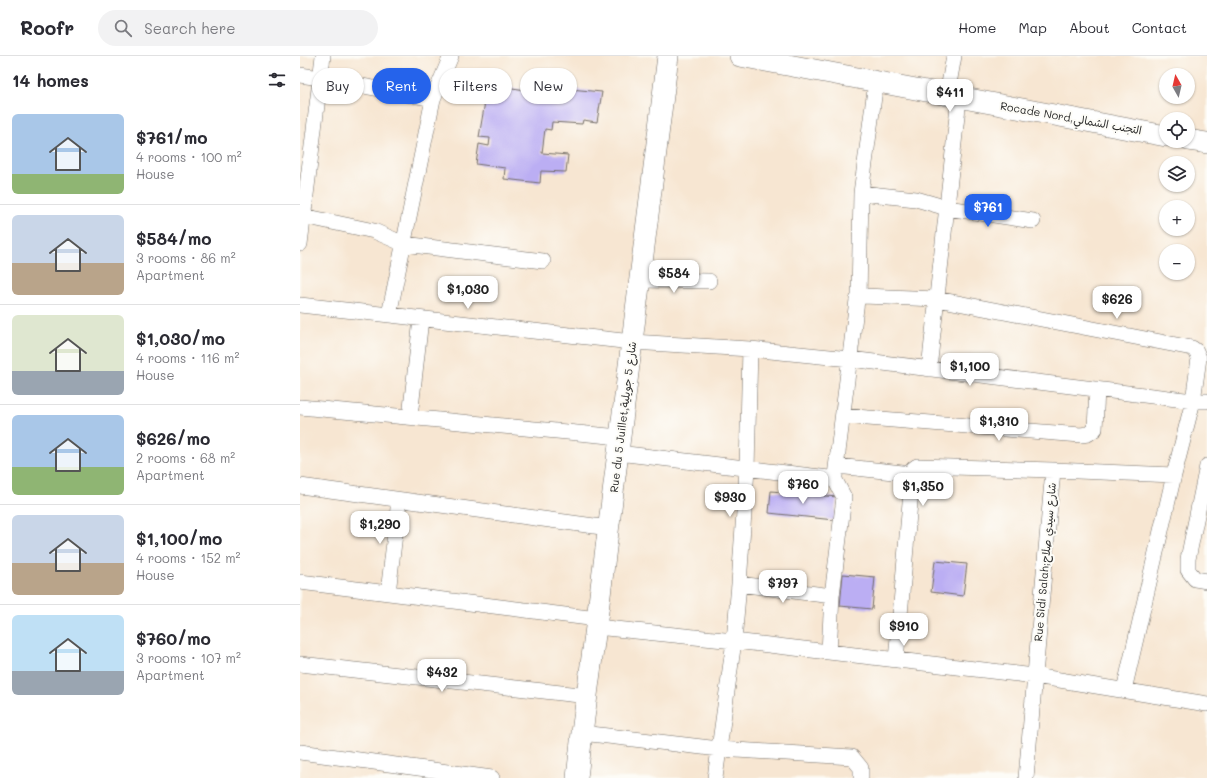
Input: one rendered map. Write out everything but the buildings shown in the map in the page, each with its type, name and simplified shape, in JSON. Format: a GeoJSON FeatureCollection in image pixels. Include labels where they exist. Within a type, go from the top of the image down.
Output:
{"type":"FeatureCollection","features":[{"type":"Feature","properties":{"kind":"street"},"geometry":{"type":"LineString","coordinates":[[321,68],[323,56]]}},
{"type":"Feature","properties":{"kind":"street"},"geometry":{"type":"LineString","coordinates":[[389,315],[432,99],[451,56]]}},
{"type":"Feature","properties":{"kind":"street","name":"Rue du 5 Juillet,شارع 5 جويلية"},"geometry":{"type":"LineString","coordinates":[[577,778],[668,56]]}},
{"type":"Feature","properties":{"kind":"street","name":"Rocade Nord,التجنب الشمالي"},"geometry":{"type":"LineString","coordinates":[[740,56],[788,60],[876,82],[1159,135]]}},
{"type":"Feature","properties":{"kind":"street"},"geometry":{"type":"LineString","coordinates":[[929,368],[947,208],[954,56]]}},
{"type":"Feature","properties":{"kind":"street"},"geometry":{"type":"LineString","coordinates":[[300,75],[312,77]]}},
{"type":"Feature","properties":{"kind":"street"},"geometry":{"type":"LineString","coordinates":[[829,652],[832,596],[844,497],[835,472],[859,298],[861,193],[876,82]]}},
{"type":"Feature","properties":{"kind":"street"},"geometry":{"type":"LineString","coordinates":[[364,86],[432,99]]}},
{"type":"Feature","properties":{"kind":"street"},"geometry":{"type":"LineString","coordinates":[[300,244],[317,104]]}},
{"type":"Feature","properties":{"kind":"street"},"geometry":{"type":"LineString","coordinates":[[1195,141],[1207,143]]}},
{"type":"Feature","properties":{"kind":"street"},"geometry":{"type":"LineString","coordinates":[[861,193],[916,199],[947,208],[1033,221]]}},
{"type":"Feature","properties":{"kind":"street"},"geometry":{"type":"LineString","coordinates":[[303,216],[374,232],[404,244],[543,261]]}},
{"type":"Feature","properties":{"kind":"street"},"geometry":{"type":"LineString","coordinates":[[640,280],[709,281]]}},
{"type":"Feature","properties":{"kind":"street"},"geometry":{"type":"LineString","coordinates":[[859,298],[863,296],[937,299],[1192,348],[1196,351],[1199,358],[1200,401],[1174,474],[1124,690]]}},
{"type":"Feature","properties":{"kind":"street"},"geometry":{"type":"LineString","coordinates":[[300,305],[632,342],[750,349],[850,359],[1200,401]]}},
{"type":"Feature","properties":{"kind":"street"},"geometry":{"type":"LineString","coordinates":[[410,417],[421,319]]}},
{"type":"Feature","properties":{"kind":"street"},"geometry":{"type":"LineString","coordinates":[[715,778],[734,641],[739,584],[748,469],[750,349]]}},
{"type":"Feature","properties":{"kind":"street"},"geometry":{"type":"LineString","coordinates":[[843,416],[1081,436],[1088,434],[1095,429],[1097,389]]}},
{"type":"Feature","properties":{"kind":"street"},"geometry":{"type":"LineString","coordinates":[[300,407],[410,417],[619,445],[748,469],[912,474]]}},
{"type":"Feature","properties":{"kind":"street"},"geometry":{"type":"LineString","coordinates":[[896,660],[913,469],[917,466],[1053,470]]}},
{"type":"Feature","properties":{"kind":"street"},"geometry":{"type":"LineString","coordinates":[[1207,466],[1188,559],[1188,570],[1195,579],[1207,581]]}},
{"type":"Feature","properties":{"kind":"street","name":"Rue Sidi Salah;شارع سيدي صلاح"},"geometry":{"type":"LineString","coordinates":[[1026,778],[1053,470],[1174,474]]}},
{"type":"Feature","properties":{"kind":"street"},"geometry":{"type":"LineString","coordinates":[[300,486],[609,528]]}},
{"type":"Feature","properties":{"kind":"street"},"geometry":{"type":"LineString","coordinates":[[388,593],[399,500]]}},
{"type":"Feature","properties":{"kind":"street"},"geometry":{"type":"LineString","coordinates":[[300,582],[734,641],[1035,676],[1207,704]]}},
{"type":"Feature","properties":{"kind":"street"},"geometry":{"type":"LineString","coordinates":[[739,584],[832,596]]}},
{"type":"Feature","properties":{"kind":"street"},"geometry":{"type":"LineString","coordinates":[[300,664],[588,696]]}},
{"type":"Feature","properties":{"kind":"street"},"geometry":{"type":"LineString","coordinates":[[582,733],[719,749],[852,757],[861,768],[861,778]]}},
{"type":"Feature","properties":{"kind":"street"},"geometry":{"type":"LineString","coordinates":[[300,752],[492,778]]}}]}
